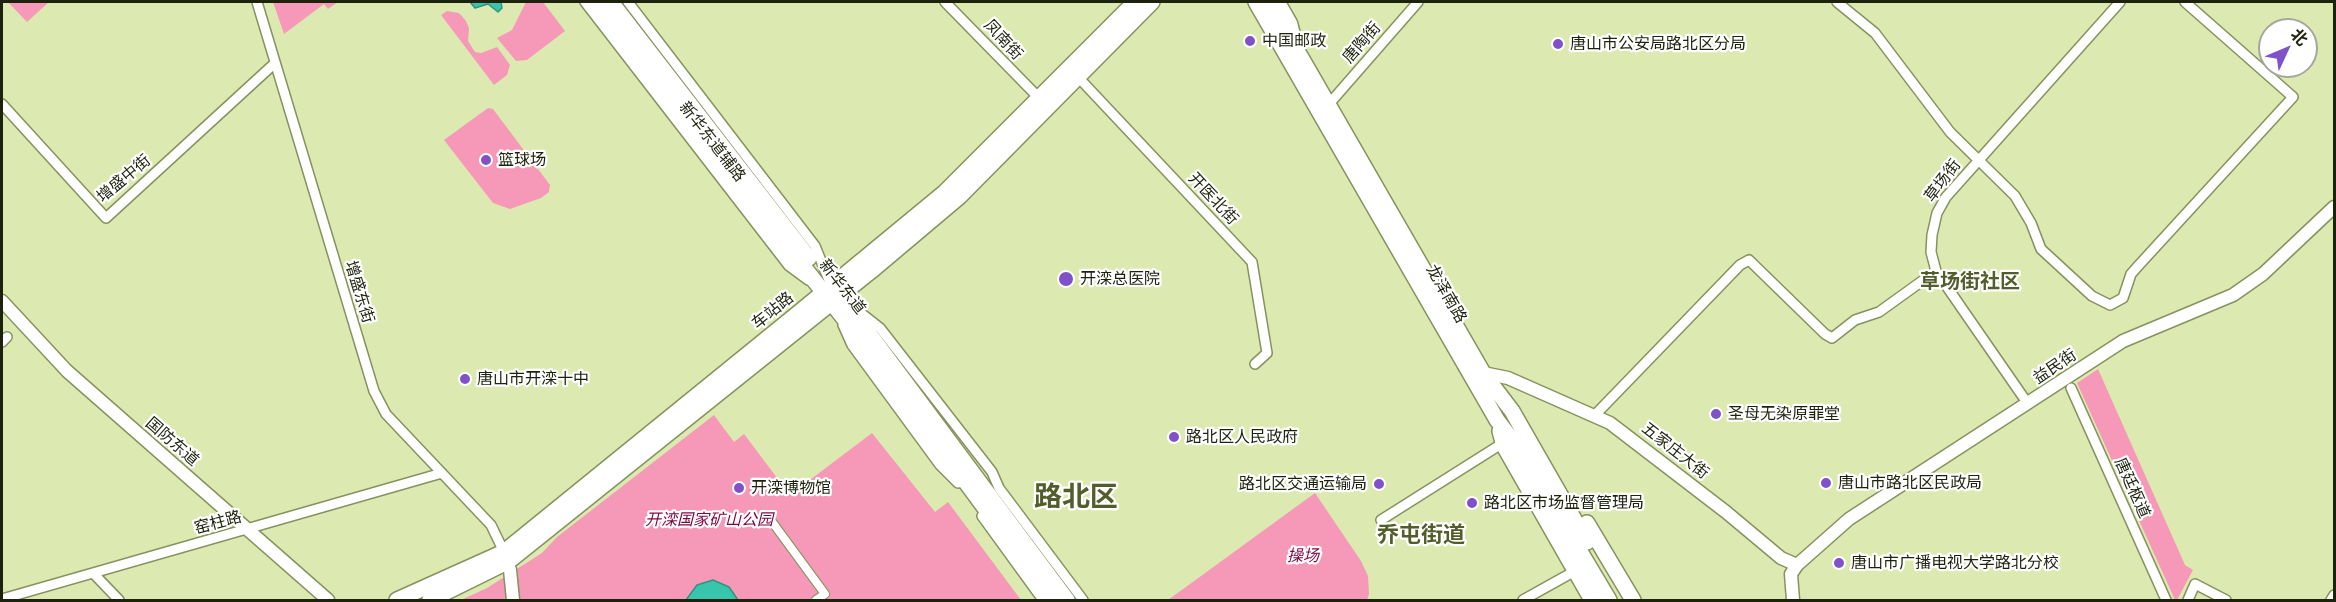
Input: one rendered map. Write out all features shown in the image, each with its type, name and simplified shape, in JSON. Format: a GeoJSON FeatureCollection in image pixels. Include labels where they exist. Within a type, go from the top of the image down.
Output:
{"type":"FeatureCollection","features":[{"type":"Feature","properties":{"kind":"main road","name":"新华东道"},"geometry":{"type":"LineString","coordinates":[[596,2],[671,101],[831,294],[866,328],[1067,600]]}},
{"type":"Feature","properties":{"kind":"main road","name":"新华东道"},"geometry":{"type":"LineString","coordinates":[[611,2],[831,294],[1053,600]]}},
{"type":"Feature","properties":{"kind":"main road"},"geometry":{"type":"LineString","coordinates":[[1144,4],[1159,7],[1164,2]]}},
{"type":"Feature","properties":{"kind":"main road","name":"龙泽南路"},"geometry":{"type":"LineString","coordinates":[[1260,2],[1300,54],[1483,373],[1512,411],[1621,600]]}},
{"type":"Feature","properties":{"kind":"main road","name":"龙泽南路"},"geometry":{"type":"LineString","coordinates":[[1260,2],[1497,420],[1519,449],[1610,600]]}},
{"type":"Feature","properties":{"kind":"main road","name":"车站路"},"geometry":{"type":"LineString","coordinates":[[831,294],[944,193],[1040,99],[1144,4]]}},
{"type":"Feature","properties":{"kind":"main road","name":"车站路"},"geometry":{"type":"LineString","coordinates":[[430,600],[506,557],[831,294],[960,196],[1078,77],[1144,4]]}},
{"type":"Feature","properties":{"kind":"main road"},"geometry":{"type":"LineString","coordinates":[[1512,411],[1531,429],[1633,600]]}},
{"type":"Feature","properties":{"kind":"main road"},"geometry":{"type":"LineString","coordinates":[[1497,420],[1503,443],[1592,600]]}},
{"type":"Feature","properties":{"kind":"main road","name":"车站路"},"geometry":{"type":"LineString","coordinates":[[397,600],[506,557]]}},
{"type":"Feature","properties":{"kind":"street","name":"增盛东街"},"geometry":{"type":"LineString","coordinates":[[257,2],[374,391],[386,414],[491,525],[506,557]]}},
{"type":"Feature","properties":{"kind":"street","name":"新华东道辅路"},"geometry":{"type":"LineString","coordinates":[[585,2],[789,266],[831,294]]}},
{"type":"Feature","properties":{"kind":"street","name":"新华东道辅路"},"geometry":{"type":"LineString","coordinates":[[630,2],[815,246],[831,294]]}},
{"type":"Feature","properties":{"kind":"street","name":"凤南街"},"geometry":{"type":"LineString","coordinates":[[945,2],[1040,99]]}},
{"type":"Feature","properties":{"kind":"street"},"geometry":{"type":"LineString","coordinates":[[1279,2],[1291,23],[1300,54]]}},
{"type":"Feature","properties":{"kind":"street","name":"唐陶街"},"geometry":{"type":"LineString","coordinates":[[1329,104],[1418,2]]}},
{"type":"Feature","properties":{"kind":"street","name":"草场街"},"geometry":{"type":"LineString","coordinates":[[1837,2],[1875,33],[1950,132],[1978,159],[1946,197],[1937,213],[1930,252],[1936,271],[2028,404]]}},
{"type":"Feature","properties":{"kind":"street"},"geometry":{"type":"LineString","coordinates":[[2120,2],[1978,159],[2015,196],[2031,224],[2041,249],[2103,303],[2116,303],[2127,289],[2131,274],[2293,97],[2185,2]]}},
{"type":"Feature","properties":{"kind":"street","name":"增盛中街"},"geometry":{"type":"LineString","coordinates":[[2,104],[106,218],[275,63]]}},
{"type":"Feature","properties":{"kind":"street","name":"开医北街"},"geometry":{"type":"LineString","coordinates":[[1078,77],[1252,262],[1267,353],[1255,364]]}},
{"type":"Feature","properties":{"kind":"street","name":"益民街"},"geometry":{"type":"LineString","coordinates":[[1797,565],[1849,519],[2124,342],[2233,295],[2263,274],[2334,207]]}},
{"type":"Feature","properties":{"kind":"street"},"geometry":{"type":"LineString","coordinates":[[1594,416],[1740,265],[1749,260],[1825,334],[1832,338],[1855,320],[1879,312],[1936,271]]}},
{"type":"Feature","properties":{"kind":"street"},"geometry":{"type":"LineString","coordinates":[[831,294],[852,345],[1043,600]]}},
{"type":"Feature","properties":{"kind":"street"},"geometry":{"type":"LineString","coordinates":[[831,294],[880,328],[992,472],[999,488],[1083,600]]}},
{"type":"Feature","properties":{"kind":"street","name":"国防东道"},"geometry":{"type":"LineString","coordinates":[[2,301],[34,339],[67,371],[328,600]]}},
{"type":"Feature","properties":{"kind":"street","name":"五家庄大街"},"geometry":{"type":"LineString","coordinates":[[1483,373],[1508,378],[1627,433],[1781,558],[1797,565]]}},
{"type":"Feature","properties":{"kind":"street","name":"唐廷枢道"},"geometry":{"type":"LineString","coordinates":[[2071,388],[2166,600]]}},
{"type":"Feature","properties":{"kind":"street"},"geometry":{"type":"LineString","coordinates":[[1381,520],[1503,443]]}},
{"type":"Feature","properties":{"kind":"street","name":"窑柱路"},"geometry":{"type":"LineString","coordinates":[[2,599],[442,473]]}},
{"type":"Feature","properties":{"kind":"street"},"geometry":{"type":"LineString","coordinates":[[770,519],[825,594],[816,600]]}},
{"type":"Feature","properties":{"kind":"street"},"geometry":{"type":"LineString","coordinates":[[506,557],[513,600]]}},
{"type":"Feature","properties":{"kind":"street"},"geometry":{"type":"LineString","coordinates":[[1793,600],[1791,574],[1797,565]]}},
{"type":"Feature","properties":{"kind":"street"},"geometry":{"type":"LineString","coordinates":[[1523,600],[1575,571]]}},
{"type":"Feature","properties":{"kind":"street"},"geometry":{"type":"LineString","coordinates":[[93,573],[119,600]]}},
{"type":"Feature","properties":{"kind":"street"},"geometry":{"type":"LineString","coordinates":[[2188,600],[2195,584],[2226,600]]}},
{"type":"Feature","properties":{"kind":"street"},"geometry":{"type":"LineString","coordinates":[[2331,600],[2334,594]]}},
{"type":"Feature","properties":{"kind":"green space"},"geometry":{"type":"Polygon","coordinates":[[[8,2],[49,2],[27,22],[8,2]]]}},
{"type":"Feature","properties":{"kind":"green space"},"geometry":{"type":"Polygon","coordinates":[[[273,2],[338,2],[328,9],[324,4],[284,34],[273,2]]]}},
{"type":"Feature","properties":{"kind":"green space"},"geometry":{"type":"Polygon","coordinates":[[[526,2],[543,2],[565,31],[527,60],[516,61],[497,38],[512,30],[526,2]]]}},
{"type":"Feature","properties":{"kind":"green space"},"geometry":{"type":"Polygon","coordinates":[[[447,11],[459,13],[466,21],[469,28],[468,41],[475,52],[481,53],[497,47],[510,65],[507,75],[494,85],[441,15],[447,11]]]}},
{"type":"Feature","properties":{"kind":"green space"},"geometry":{"type":"Polygon","coordinates":[[[488,108],[493,109],[550,185],[549,192],[541,198],[510,209],[493,203],[444,140],[488,108]]]}},
{"type":"Feature","properties":{"kind":"green space"},"geometry":{"type":"Polygon","coordinates":[[[2098,369],[2185,565],[2193,570],[2177,600],[2175,600],[2077,383],[2098,369]]]}},
{"type":"Feature","properties":{"kind":"green space","name":"开滦国家矿山公园"},"geometry":{"type":"Polygon","coordinates":[[[714,415],[734,442],[744,434],[790,495],[872,433],[935,512],[948,502],[1021,600],[461,600],[487,588],[542,553],[557,537],[714,415]]]}},
{"type":"Feature","properties":{"kind":"green space","name":"操场"},"geometry":{"type":"Polygon","coordinates":[[[1315,493],[1361,561],[1368,576],[1367,600],[1168,600],[1315,493]]]}},
{"type":"Feature","properties":{"kind":"water"},"geometry":{"type":"Polygon","coordinates":[[[470,2],[501,2],[502,8],[498,12],[488,4],[475,8],[470,2]]]}},
{"type":"Feature","properties":{"kind":"water"},"geometry":{"type":"Polygon","coordinates":[[[713,580],[729,587],[738,600],[686,600],[697,585],[713,580]]]}},
{"type":"Feature","properties":{"kind":"place","name":"中国邮政"},"geometry":{"type":"Point","coordinates":[1250,41]}},
{"type":"Feature","properties":{"kind":"place","name":"唐山市公安局路北区分局"},"geometry":{"type":"Point","coordinates":[1558,44]}},
{"type":"Feature","properties":{"kind":"place","name":"篮球场"},"geometry":{"type":"Point","coordinates":[486,160]}},
{"type":"Feature","properties":{"kind":"place","name":"开滦总医院"},"geometry":{"type":"Point","coordinates":[1066,279]}},
{"type":"Feature","properties":{"kind":"place","name":"唐山市开滦十中"},"geometry":{"type":"Point","coordinates":[465,379]}},
{"type":"Feature","properties":{"kind":"place","name":"圣母无染原罪堂"},"geometry":{"type":"Point","coordinates":[1716,414]}},
{"type":"Feature","properties":{"kind":"place","name":"路北区人民政府"},"geometry":{"type":"Point","coordinates":[1174,437]}},
{"type":"Feature","properties":{"kind":"place","name":"唐山市路北区民政局"},"geometry":{"type":"Point","coordinates":[1826,483]}},
{"type":"Feature","properties":{"kind":"place","name":"路北区交通运输局"},"geometry":{"type":"Point","coordinates":[1379,484]}},
{"type":"Feature","properties":{"kind":"place","name":"开滦博物馆"},"geometry":{"type":"Point","coordinates":[739,488]}},
{"type":"Feature","properties":{"kind":"place","name":"路北区市场监督管理局"},"geometry":{"type":"Point","coordinates":[1472,503]}},
{"type":"Feature","properties":{"kind":"place","name":"唐山市广播电视大学路北分校"},"geometry":{"type":"Point","coordinates":[1839,563]}},
{"type":"Feature","properties":{"kind":"district","name":"草场街社区"},"geometry":{"type":"Point","coordinates":[1970,282]}},
{"type":"Feature","properties":{"kind":"district","name":"路北区"},"geometry":{"type":"Point","coordinates":[1076,498]}},
{"type":"Feature","properties":{"kind":"district","name":"乔屯街道"},"geometry":{"type":"Point","coordinates":[1421,536]}}]}
